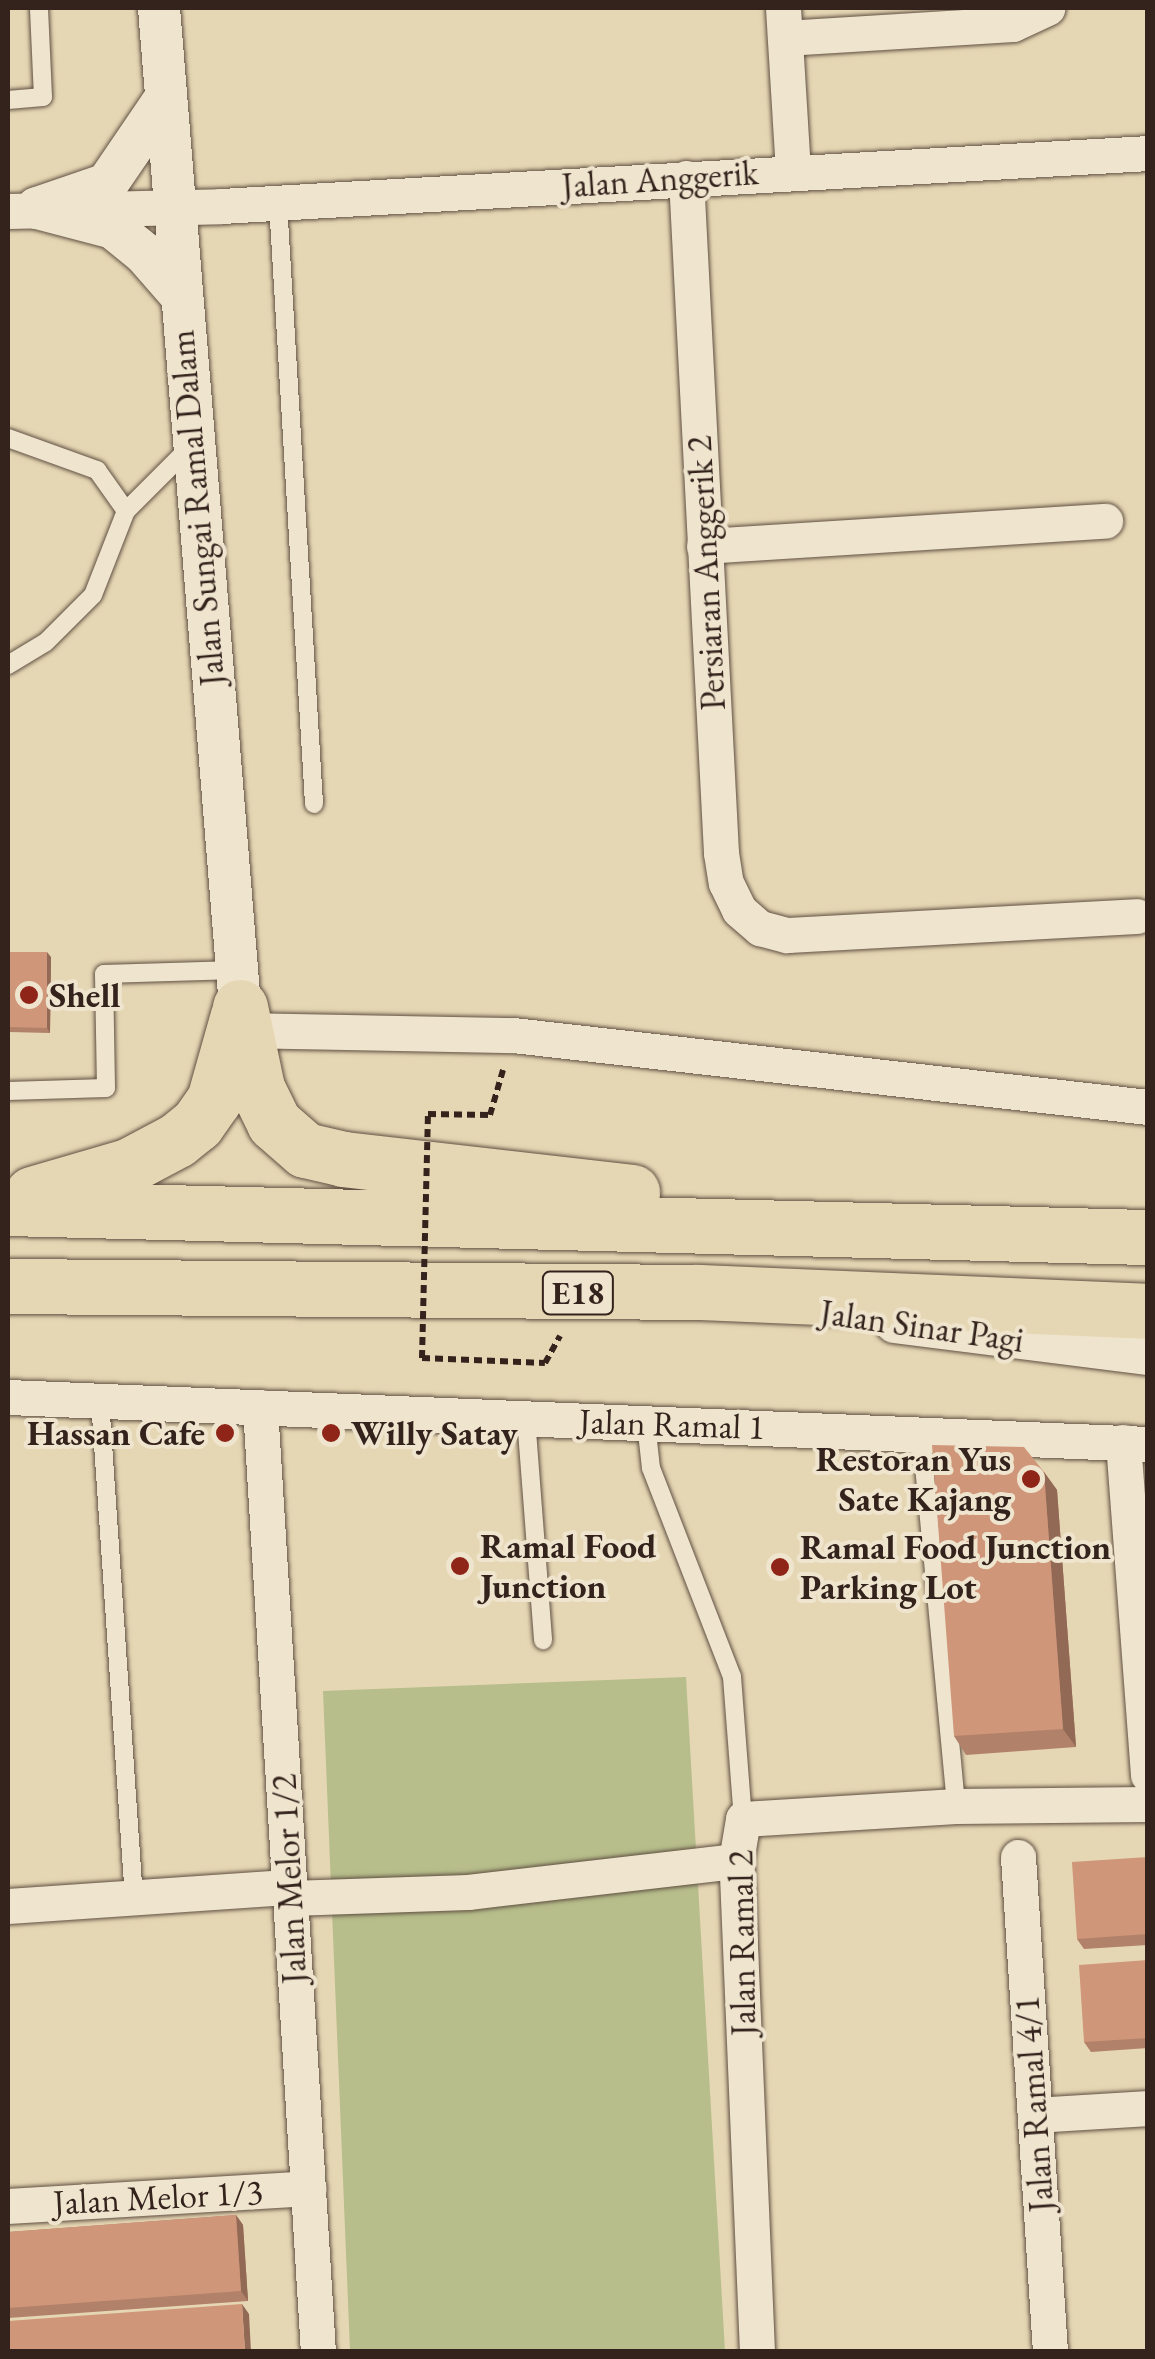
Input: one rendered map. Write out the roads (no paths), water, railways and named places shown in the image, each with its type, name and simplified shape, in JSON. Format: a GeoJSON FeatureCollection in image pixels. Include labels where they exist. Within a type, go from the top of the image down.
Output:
{"type":"FeatureCollection","features":[{"type":"Feature","properties":{"kind":"highway"},"geometry":{"type":"LineString","coordinates":[[8,1205],[128,1166],[177,1140],[197,1124],[214,1100],[240,1002]]}},
{"type":"Feature","properties":{"kind":"highway"},"geometry":{"type":"LineString","coordinates":[[240,1002],[257,1088],[274,1123],[304,1150],[343,1159],[994,1233]]}},
{"type":"Feature","properties":{"kind":"highway","name":"E18"},"geometry":{"type":"LineString","coordinates":[[8,1205],[1148,1237]]}},
{"type":"Feature","properties":{"kind":"highway","name":"E18"},"geometry":{"type":"LineString","coordinates":[[8,1286],[698,1292],[1148,1310]]}},
{"type":"Feature","properties":{"kind":"highway"},"geometry":{"type":"LineString","coordinates":[[8,1311],[250,1290]]}},
{"type":"Feature","properties":{"kind":"street","name":"Jalan Sungai Ramal Dalam"},"geometry":{"type":"LineString","coordinates":[[159,8],[179,293],[240,1002]]}},
{"type":"Feature","properties":{"kind":"street"},"geometry":{"type":"LineString","coordinates":[[793,171],[784,23],[1012,24],[1047,8]]}},
{"type":"Feature","properties":{"kind":"street"},"geometry":{"type":"LineString","coordinates":[[22,209],[108,184],[166,100]]}},
{"type":"Feature","properties":{"kind":"street","name":"Jalan Anggerik"},"geometry":{"type":"LineString","coordinates":[[22,209],[174,208],[1148,153]]}},
{"type":"Feature","properties":{"kind":"street","name":"Persiaran Anggerik 2"},"geometry":{"type":"LineString","coordinates":[[686,178],[726,883],[740,910],[760,928],[786,935],[1136,916]]}},
{"type":"Feature","properties":{"kind":"street"},"geometry":{"type":"LineString","coordinates":[[22,209],[113,228],[144,253],[179,293]]}},
{"type":"Feature","properties":{"kind":"street"},"geometry":{"type":"LineString","coordinates":[[704,546],[1105,521]]}},
{"type":"Feature","properties":{"kind":"street"},"geometry":{"type":"LineString","coordinates":[[240,1002],[1148,1108]]}},
{"type":"Feature","properties":{"kind":"street","name":"Jalan Sinar Pagi"},"geometry":{"type":"LineString","coordinates":[[698,1292],[1020,1341],[1148,1354]]}},
{"type":"Feature","properties":{"kind":"street","name":"Jalan Ramal 1"},"geometry":{"type":"LineString","coordinates":[[8,1397],[1135,1443],[1148,1775]]}},
{"type":"Feature","properties":{"kind":"street","name":"Jalan Melor 1/2"},"geometry":{"type":"LineString","coordinates":[[260,1407],[318,2352]]}},
{"type":"Feature","properties":{"kind":"street","name":"Jalan Ramal 2"},"geometry":{"type":"LineString","coordinates":[[757,2352],[736,1861],[743,1819],[956,1806],[1148,1804]]}},
{"type":"Feature","properties":{"kind":"street","name":"Jalan Ramal 4/1"},"geometry":{"type":"LineString","coordinates":[[1018,1857],[1050,2352]]}},
{"type":"Feature","properties":{"kind":"street"},"geometry":{"type":"LineString","coordinates":[[8,1906],[290,1892],[468,1892],[736,1861]]}},
{"type":"Feature","properties":{"kind":"street"},"geometry":{"type":"LineString","coordinates":[[1034,2115],[1148,2108]]}},
{"type":"Feature","properties":{"kind":"street","name":"Jalan Melor 1/3"},"geometry":{"type":"LineString","coordinates":[[8,2206],[308,2188]]}},
{"type":"Feature","properties":{"kind":"lane"},"geometry":{"type":"LineString","coordinates":[[8,100],[44,97],[38,8]]}},
{"type":"Feature","properties":{"kind":"lane"},"geometry":{"type":"LineString","coordinates":[[278,202],[314,804]]}},
{"type":"Feature","properties":{"kind":"lane"},"geometry":{"type":"LineString","coordinates":[[8,438],[97,470],[126,511]]}},
{"type":"Feature","properties":{"kind":"lane"},"geometry":{"type":"LineString","coordinates":[[8,665],[46,642],[92,595],[126,511],[192,444]]}},
{"type":"Feature","properties":{"kind":"lane"},"geometry":{"type":"LineString","coordinates":[[8,1090],[106,1088],[104,974],[240,1002]]}},
{"type":"Feature","properties":{"kind":"lane"},"geometry":{"type":"LineString","coordinates":[[100,1400],[134,1898]]}},
{"type":"Feature","properties":{"kind":"lane"},"geometry":{"type":"LineString","coordinates":[[526,1418],[543,1640]]}},
{"type":"Feature","properties":{"kind":"lane"},"geometry":{"type":"LineString","coordinates":[[646,1423],[651,1468],[732,1676],[743,1819]]}},
{"type":"Feature","properties":{"kind":"lane"},"geometry":{"type":"LineString","coordinates":[[921,1434],[956,1806]]}},
{"type":"Feature","properties":{"kind":"place","name":"Shell"},"geometry":{"type":"Point","coordinates":[29,995]}},
{"type":"Feature","properties":{"kind":"place","name":"Hassan Cafe"},"geometry":{"type":"Point","coordinates":[225,1433]}},
{"type":"Feature","properties":{"kind":"place","name":"Willy Satay"},"geometry":{"type":"Point","coordinates":[331,1433]}},
{"type":"Feature","properties":{"kind":"place","name":"Restoran Yus Sate Kajang"},"geometry":{"type":"Point","coordinates":[1031,1479]}},
{"type":"Feature","properties":{"kind":"place","name":"Ramal Food Junction"},"geometry":{"type":"Point","coordinates":[460,1566]}},
{"type":"Feature","properties":{"kind":"place","name":"Ramal Food Junction Parking Lot"},"geometry":{"type":"Point","coordinates":[780,1567]}}]}
